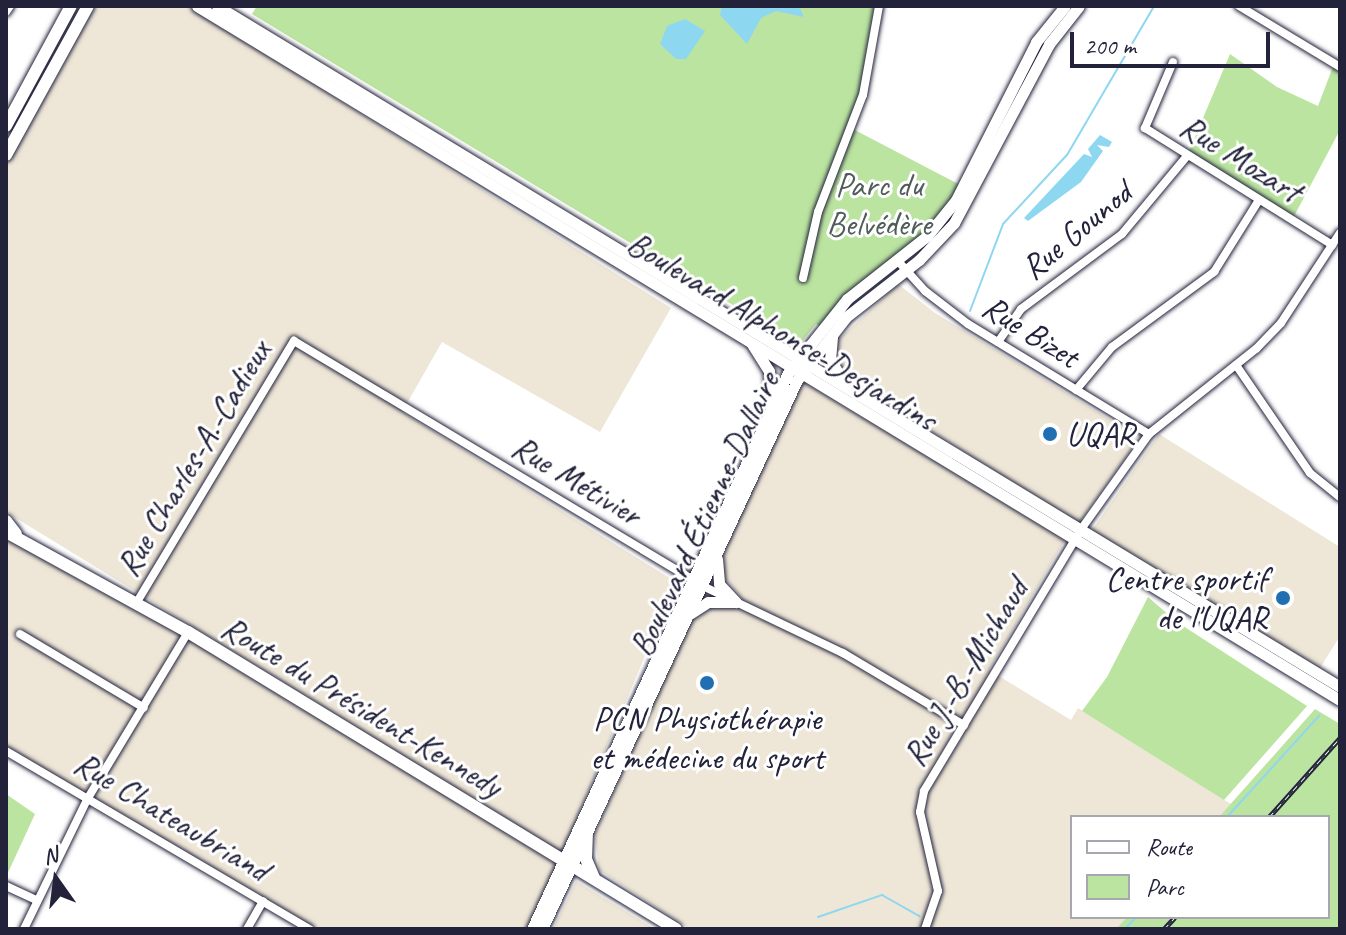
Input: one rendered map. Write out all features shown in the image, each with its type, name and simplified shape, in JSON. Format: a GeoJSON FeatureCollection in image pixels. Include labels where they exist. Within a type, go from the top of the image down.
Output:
{"type":"FeatureCollection","features":[{"type":"Feature","properties":{"kind":"main road"},"geometry":{"type":"LineString","coordinates":[[6,126],[71,6]]}},
{"type":"Feature","properties":{"kind":"main road"},"geometry":{"type":"LineString","coordinates":[[6,155],[88,6]]}},
{"type":"Feature","properties":{"kind":"main road","name":"Boulevard Alphonse-Desjardins"},"geometry":{"type":"LineString","coordinates":[[197,6],[748,340],[850,389],[1340,687]]}},
{"type":"Feature","properties":{"kind":"main road","name":"Boulevard Alphonse-Desjardins"},"geometry":{"type":"LineString","coordinates":[[217,6],[800,365],[1075,540],[1340,700]]}},
{"type":"Feature","properties":{"kind":"main road","name":"Boulevard Étienne-Dallaire"},"geometry":{"type":"LineString","coordinates":[[542,929],[568,863],[771,410],[847,299],[936,227],[962,191],[1036,42],[1065,6]]}},
{"type":"Feature","properties":{"kind":"main road","name":"Boulevard Étienne-Dallaire"},"geometry":{"type":"LineString","coordinates":[[532,929],[587,831],[685,618],[696,581],[720,544],[800,365],[905,270],[968,203],[1049,44],[1079,6]]}},
{"type":"Feature","properties":{"kind":"main road"},"geometry":{"type":"LineString","coordinates":[[833,332],[830,359],[850,389]]}},
{"type":"Feature","properties":{"kind":"main road"},"geometry":{"type":"LineString","coordinates":[[748,340],[771,376],[771,410]]}},
{"type":"Feature","properties":{"kind":"main road","name":"Route du Président-Kennedy"},"geometry":{"type":"LineString","coordinates":[[6,521],[11,533],[188,632],[676,929]]}},
{"type":"Feature","properties":{"kind":"main road"},"geometry":{"type":"LineString","coordinates":[[720,544],[717,579],[736,602]]}},
{"type":"Feature","properties":{"kind":"main road"},"geometry":{"type":"LineString","coordinates":[[685,618],[708,602],[736,602]]}},
{"type":"Feature","properties":{"kind":"main road"},"geometry":{"type":"LineString","coordinates":[[587,831],[586,859],[596,880]]}},
{"type":"Feature","properties":{"kind":"street"},"geometry":{"type":"LineString","coordinates":[[6,12],[10,6]]}},
{"type":"Feature","properties":{"kind":"street"},"geometry":{"type":"LineString","coordinates":[[803,278],[818,212],[863,95],[879,6]]}},
{"type":"Feature","properties":{"kind":"street"},"geometry":{"type":"LineString","coordinates":[[1239,6],[1340,67]]}},
{"type":"Feature","properties":{"kind":"street","name":"Rue Mozart"},"geometry":{"type":"LineString","coordinates":[[1173,62],[1143,123],[1187,156],[1332,245]]}},
{"type":"Feature","properties":{"kind":"street","name":"Rue Gounod"},"geometry":{"type":"LineString","coordinates":[[998,342],[1021,309],[1122,234],[1187,156]]}},
{"type":"Feature","properties":{"kind":"street"},"geometry":{"type":"LineString","coordinates":[[1076,390],[1112,347],[1214,272],[1259,200]]}},
{"type":"Feature","properties":{"kind":"street","name":"Rue J.-B.-Michaud"},"geometry":{"type":"LineString","coordinates":[[925,929],[938,891],[921,803],[964,725],[1082,528],[1149,434],[1236,365],[1281,323],[1340,233]]}},
{"type":"Feature","properties":{"kind":"street","name":"Rue Bizet"},"geometry":{"type":"LineString","coordinates":[[897,260],[947,309],[1149,434]]}},
{"type":"Feature","properties":{"kind":"street","name":"Rue Métivier"},"geometry":{"type":"LineString","coordinates":[[294,341],[696,581],[843,653],[964,725]]}},
{"type":"Feature","properties":{"kind":"street","name":"Rue Charles-A.-Cadieux"},"geometry":{"type":"LineString","coordinates":[[137,602],[294,341]]}},
{"type":"Feature","properties":{"kind":"street"},"geometry":{"type":"LineString","coordinates":[[1236,365],[1310,473],[1340,497]]}},
{"type":"Feature","properties":{"kind":"street"},"geometry":{"type":"LineString","coordinates":[[24,929],[88,798],[188,632]]}},
{"type":"Feature","properties":{"kind":"street"},"geometry":{"type":"LineString","coordinates":[[20,634],[144,708]]}},
{"type":"Feature","properties":{"kind":"street","name":"Rue Chateaubriand"},"geometry":{"type":"LineString","coordinates":[[6,751],[310,929]]}},
{"type":"Feature","properties":{"kind":"street"},"geometry":{"type":"LineString","coordinates":[[6,886],[36,900]]}},
{"type":"Feature","properties":{"kind":"street"},"geometry":{"type":"LineString","coordinates":[[247,929],[263,901]]}},
{"type":"Feature","properties":{"kind":"shaded area"},"geometry":{"type":"Polygon","coordinates":[[[92,6],[188,6],[671,308],[600,432],[442,342],[402,412],[676,582],[562,853],[6,512],[6,160],[92,6]]]}},
{"type":"Feature","properties":{"kind":"shaded area"},"geometry":{"type":"Polygon","coordinates":[[[898,284],[935,313],[1134,434],[1134,446],[1079,523],[845,377],[836,359],[838,340],[898,284]]]}},
{"type":"Feature","properties":{"kind":"shaded area"},"geometry":{"type":"Polygon","coordinates":[[[802,381],[1065,540],[989,670],[1071,720],[1078,708],[1231,804],[1221,815],[1070,815],[1070,919],[1125,919],[1116,929],[690,929],[599,870],[595,834],[689,623],[703,609],[739,606],[743,599],[724,577],[723,552],[802,381]]]}},
{"type":"Feature","properties":{"kind":"shaded area"},"geometry":{"type":"Polygon","coordinates":[[[1159,434],[1340,547],[1340,636],[1320,668],[1092,530],[1159,434]]]}},
{"type":"Feature","properties":{"kind":"shaded area"},"geometry":{"type":"Polygon","coordinates":[[[6,535],[135,606],[558,863],[527,929],[315,929],[6,748],[6,535]]]}},
{"type":"Feature","properties":{"kind":"shaded area"},"geometry":{"type":"Polygon","coordinates":[[[576,881],[655,929],[553,929],[576,881]]]}},
{"type":"Feature","properties":{"kind":"green space","name":"Parc du Belvédère"},"geometry":{"type":"Polygon","coordinates":[[[257,6],[874,6],[872,41],[851,128],[964,187],[936,227],[822,327],[816,324],[799,345],[252,14],[257,6]]]}},
{"type":"Feature","properties":{"kind":"green space"},"geometry":{"type":"Polygon","coordinates":[[[1230,54],[1277,87],[1318,106],[1334,64],[1340,67],[1340,130],[1292,220],[1187,156],[1230,54]]]}},
{"type":"Feature","properties":{"kind":"green space"},"geometry":{"type":"Polygon","coordinates":[[[1148,597],[1177,622],[1307,706],[1224,800],[1082,711],[1107,677],[1148,597]]]}},
{"type":"Feature","properties":{"kind":"green space"},"geometry":{"type":"Polygon","coordinates":[[[1315,709],[1340,724],[1340,929],[1116,929],[1125,919],[1330,919],[1330,815],[1221,815],[1315,709]]]}},
{"type":"Feature","properties":{"kind":"green space"},"geometry":{"type":"Polygon","coordinates":[[[6,794],[35,814],[6,877],[6,794]]]}},
{"type":"Feature","properties":{"kind":"water"},"geometry":{"type":"Polygon","coordinates":[[[722,6],[799,6],[804,17],[776,11],[761,18],[747,44],[720,15],[722,6]]]}},
{"type":"Feature","properties":{"kind":"water"},"geometry":{"type":"Polygon","coordinates":[[[685,19],[705,31],[686,59],[676,59],[660,44],[667,26],[685,19]]]}},
{"type":"Feature","properties":{"kind":"water"},"geometry":{"type":"Polygon","coordinates":[[[1100,135],[1112,142],[1109,147],[1097,145],[1103,151],[1081,182],[1028,221],[1024,218],[1084,154],[1092,157],[1088,149],[1100,135]]]}},
{"type":"Feature","properties":{"kind":"waterway"},"geometry":{"type":"LineString","coordinates":[[970,311],[1003,224],[1067,155],[1154,6]]}},
{"type":"Feature","properties":{"kind":"waterway"},"geometry":{"type":"LineString","coordinates":[[1229,815],[1319,716]]}},
{"type":"Feature","properties":{"kind":"waterway"},"geometry":{"type":"LineString","coordinates":[[818,917],[882,895],[919,916]]}},
{"type":"Feature","properties":{"kind":"waterway"},"geometry":{"type":"LineString","coordinates":[[1125,929],[1134,919]]}},
{"type":"Feature","properties":{"kind":"railway"},"geometry":{"type":"LineString","coordinates":[[1271,815],[1340,738]]}},
{"type":"Feature","properties":{"kind":"railway"},"geometry":{"type":"LineString","coordinates":[[1164,929],[1173,919]]}},
{"type":"Feature","properties":{"kind":"place","name":"UQAR"},"geometry":{"type":"Point","coordinates":[1050,434]}},
{"type":"Feature","properties":{"kind":"place","name":"Centre sportif de l'UQAR"},"geometry":{"type":"Point","coordinates":[1283,598]}},
{"type":"Feature","properties":{"kind":"place","name":"PCN Physiothérapie et médecine du sport"},"geometry":{"type":"Point","coordinates":[707,683]}}]}
